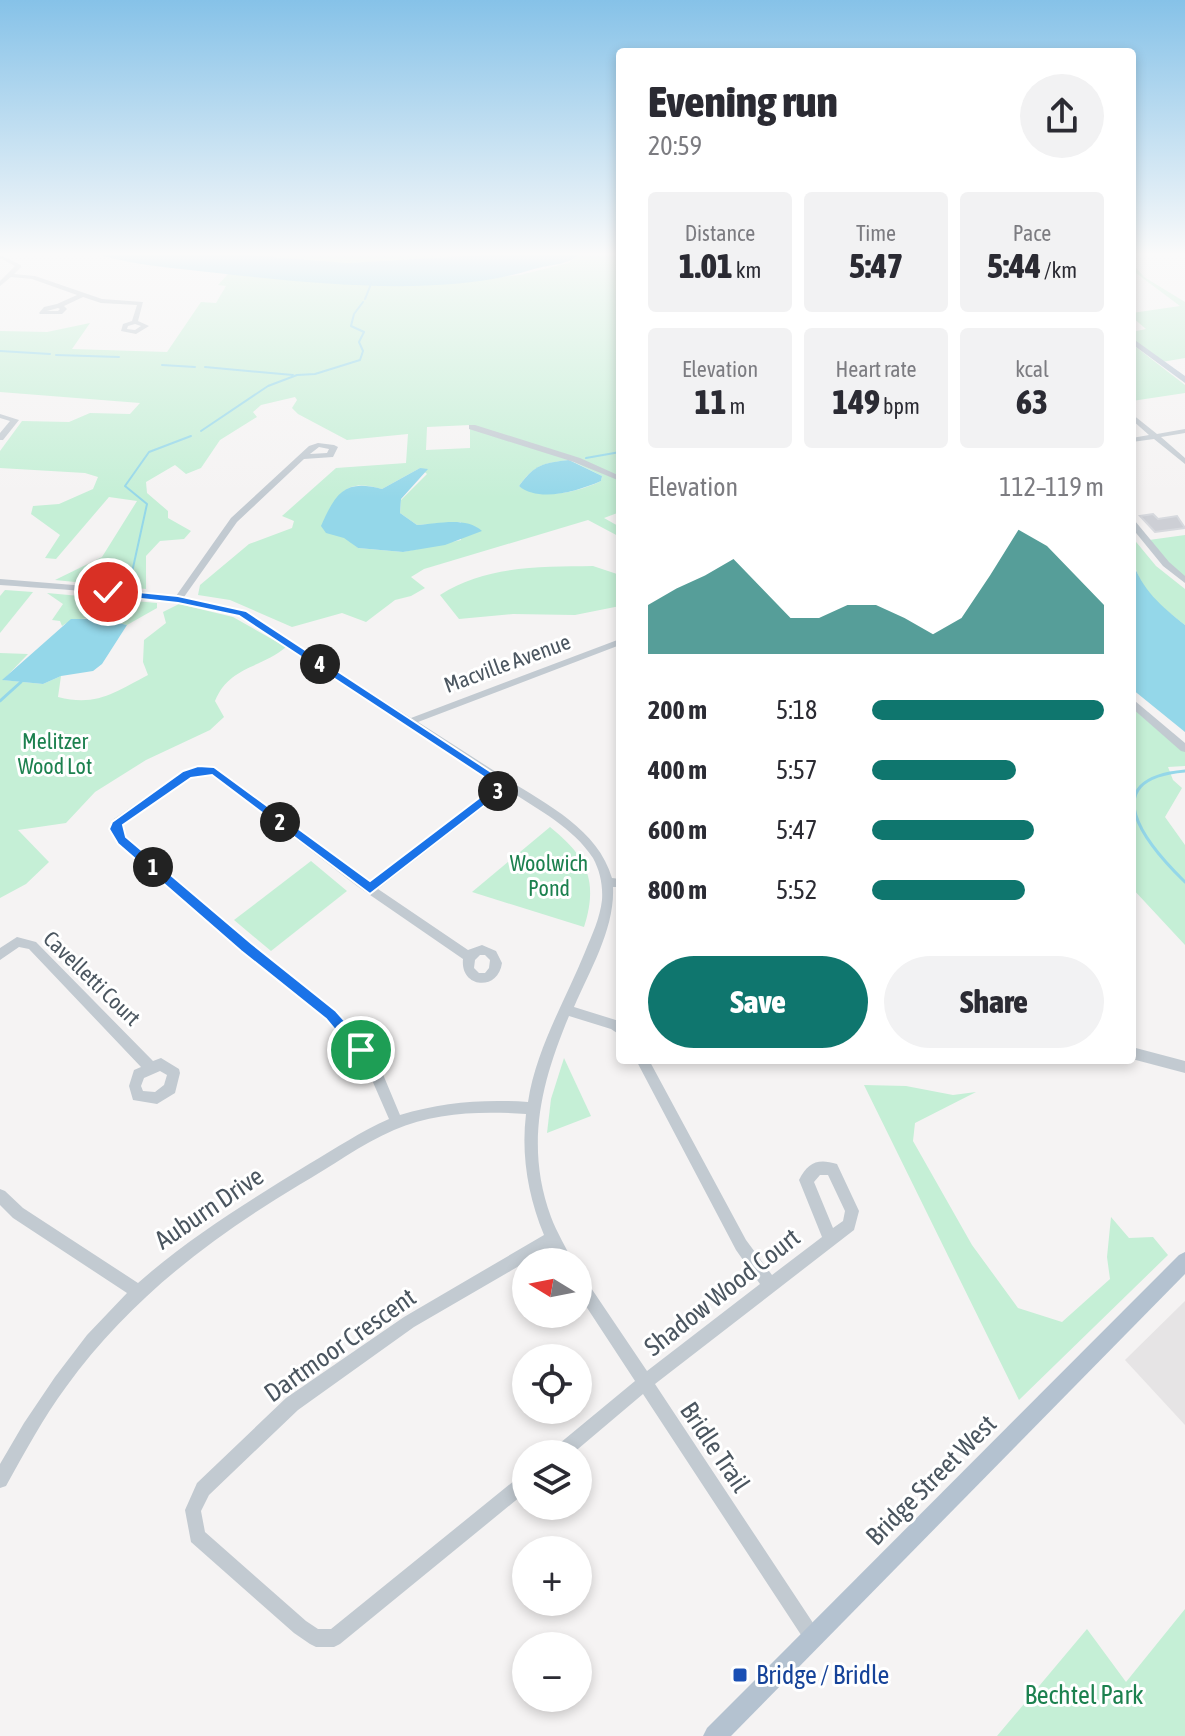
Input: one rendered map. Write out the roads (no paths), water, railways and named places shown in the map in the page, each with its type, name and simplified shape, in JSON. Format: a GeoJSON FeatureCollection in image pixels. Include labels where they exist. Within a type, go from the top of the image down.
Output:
{"type":"FeatureCollection","features":[{"type":"Feature","properties":{"kind":"main road"},"geometry":{"type":"LineString","coordinates":[[1136,343],[1185,380]]}},
{"type":"Feature","properties":{"kind":"main road","name":"Bridge Street West"},"geometry":{"type":"LineString","coordinates":[[715,1736],[1185,1261]]}},
{"type":"Feature","properties":{"kind":"street"},"geometry":{"type":"LineString","coordinates":[[0,416],[15,420],[0,438]]}},
{"type":"Feature","properties":{"kind":"street"},"geometry":{"type":"LineString","coordinates":[[1136,419],[1185,462]]}},
{"type":"Feature","properties":{"kind":"street"},"geometry":{"type":"LineString","coordinates":[[472,427],[577,460],[616,477]]}},
{"type":"Feature","properties":{"kind":"street"},"geometry":{"type":"LineString","coordinates":[[1136,439],[1185,431]]}},
{"type":"Feature","properties":{"kind":"street"},"geometry":{"type":"LineString","coordinates":[[178,599],[234,520],[304,457]]}},
{"type":"Feature","properties":{"kind":"street"},"geometry":{"type":"LineString","coordinates":[[1136,528],[1166,564],[1185,580]]}},
{"type":"Feature","properties":{"kind":"street"},"geometry":{"type":"LineString","coordinates":[[0,582],[178,599],[243,614],[576,831],[614,883],[599,934],[542,1069],[532,1108],[531,1148],[537,1195],[557,1248]]}},
{"type":"Feature","properties":{"kind":"street","name":"Macville Avenue"},"geometry":{"type":"LineString","coordinates":[[409,722],[616,644]]}},
{"type":"Feature","properties":{"kind":"street"},"geometry":{"type":"LineString","coordinates":[[1136,706],[1185,748]]}},
{"type":"Feature","properties":{"kind":"street"},"geometry":{"type":"LineString","coordinates":[[397,1122],[377,1076],[361,1050],[331,1015],[198,906],[122,840],[115,829],[126,815],[187,774],[207,769],[214,771],[370,889],[469,957]]}},
{"type":"Feature","properties":{"kind":"street"},"geometry":{"type":"LineString","coordinates":[[370,889],[505,785]]}},
{"type":"Feature","properties":{"kind":"street","name":"Cavelletti Court"},"geometry":{"type":"LineString","coordinates":[[0,955],[17,942],[32,945],[150,1067]]}},
{"type":"Feature","properties":{"kind":"street"},"geometry":{"type":"LineString","coordinates":[[567,1010],[616,1026]]}},
{"type":"Feature","properties":{"kind":"street"},"geometry":{"type":"LineString","coordinates":[[1136,1054],[1185,1067]]}},
{"type":"Feature","properties":{"kind":"street"},"geometry":{"type":"LineString","coordinates":[[644,1064],[741,1245],[770,1285]]}},
{"type":"Feature","properties":{"kind":"street","name":"Auburn Drive"},"geometry":{"type":"LineString","coordinates":[[0,1480],[50,1392],[82,1350],[137,1291],[238,1212],[397,1122],[465,1107],[532,1108]]}},
{"type":"Feature","properties":{"kind":"street","name":"Shadow Wood Court"},"geometry":{"type":"LineString","coordinates":[[644,1383],[849,1225],[852,1211],[832,1169],[817,1168],[806,1180],[830,1238]]}},
{"type":"Feature","properties":{"kind":"street"},"geometry":{"type":"LineString","coordinates":[[0,1196],[18,1213],[137,1291]]}},
{"type":"Feature","properties":{"kind":"street","name":"Dartmoor Crescent"},"geometry":{"type":"LineString","coordinates":[[512,1493],[334,1638],[316,1638],[300,1627],[197,1536],[193,1510],[203,1489],[292,1404],[409,1322],[551,1239]]}},
{"type":"Feature","properties":{"kind":"street","name":"Bridle Trail"},"geometry":{"type":"LineString","coordinates":[[592,1303],[813,1639]]}},
{"type":"Feature","properties":{"kind":"street"},"geometry":{"type":"LineString","coordinates":[[577,1440],[644,1383]]}},
{"type":"Feature","properties":{"kind":"water"},"geometry":{"type":"Polygon","coordinates":[[[569,460],[602,476],[601,481],[548,495],[527,491],[519,486],[540,466],[569,460]]]}},
{"type":"Feature","properties":{"kind":"water"},"geometry":{"type":"Polygon","coordinates":[[[420,468],[428,469],[401,499],[400,513],[417,525],[460,522],[482,531],[445,545],[403,552],[358,548],[344,538],[326,533],[321,526],[343,491],[359,486],[382,489],[420,468]]]}},
{"type":"Feature","properties":{"kind":"water"},"geometry":{"type":"Polygon","coordinates":[[[1136,569],[1153,597],[1185,625],[1185,732],[1136,692],[1136,569]]]}},
{"type":"Feature","properties":{"kind":"water"},"geometry":{"type":"Polygon","coordinates":[[[71,619],[101,619],[127,625],[102,664],[93,671],[61,676],[43,684],[2,680],[71,619]]]}},
{"type":"Feature","properties":{"kind":"waterway"},"geometry":{"type":"LineString","coordinates":[[201,431],[268,386],[297,375],[315,374],[360,360],[363,351],[359,342],[362,336]]}},
{"type":"Feature","properties":{"kind":"waterway"},"geometry":{"type":"LineString","coordinates":[[0,351],[50,354]]}},
{"type":"Feature","properties":{"kind":"waterway"},"geometry":{"type":"LineString","coordinates":[[56,355],[119,357]]}},
{"type":"Feature","properties":{"kind":"waterway"},"geometry":{"type":"LineString","coordinates":[[162,365],[195,367]]}},
{"type":"Feature","properties":{"kind":"waterway"},"geometry":{"type":"LineString","coordinates":[[205,367],[293,375]]}},
{"type":"Feature","properties":{"kind":"waterway"},"geometry":{"type":"LineString","coordinates":[[129,586],[147,504],[125,486],[149,452],[191,436]]}},
{"type":"Feature","properties":{"kind":"waterway"},"geometry":{"type":"LineString","coordinates":[[586,458],[616,453]]}},
{"type":"Feature","properties":{"kind":"waterway"},"geometry":{"type":"LineString","coordinates":[[101,619],[109,611]]}},
{"type":"Feature","properties":{"kind":"waterway"},"geometry":{"type":"LineString","coordinates":[[0,701],[21,682]]}},
{"type":"Feature","properties":{"kind":"waterway"},"geometry":{"type":"LineString","coordinates":[[1136,796],[1141,786],[1157,777],[1185,771]]}},
{"type":"Feature","properties":{"kind":"waterway"},"geometry":{"type":"LineString","coordinates":[[1136,815],[1156,850],[1185,882]]}},
{"type":"Feature","properties":{"kind":"place","name":"Bridge / Bridle"},"geometry":{"type":"Point","coordinates":[740,1675]}},
{"type":"Feature","properties":{"kind":"park label","name":"Melitzer Wood Lot"},"geometry":{"type":"Point","coordinates":[55,754]}},
{"type":"Feature","properties":{"kind":"park label","name":"Woolwich Pond"},"geometry":{"type":"Point","coordinates":[549,876]}},
{"type":"Feature","properties":{"kind":"park label","name":"Bechtel Park"},"geometry":{"type":"Point","coordinates":[1084,1695]}}]}
